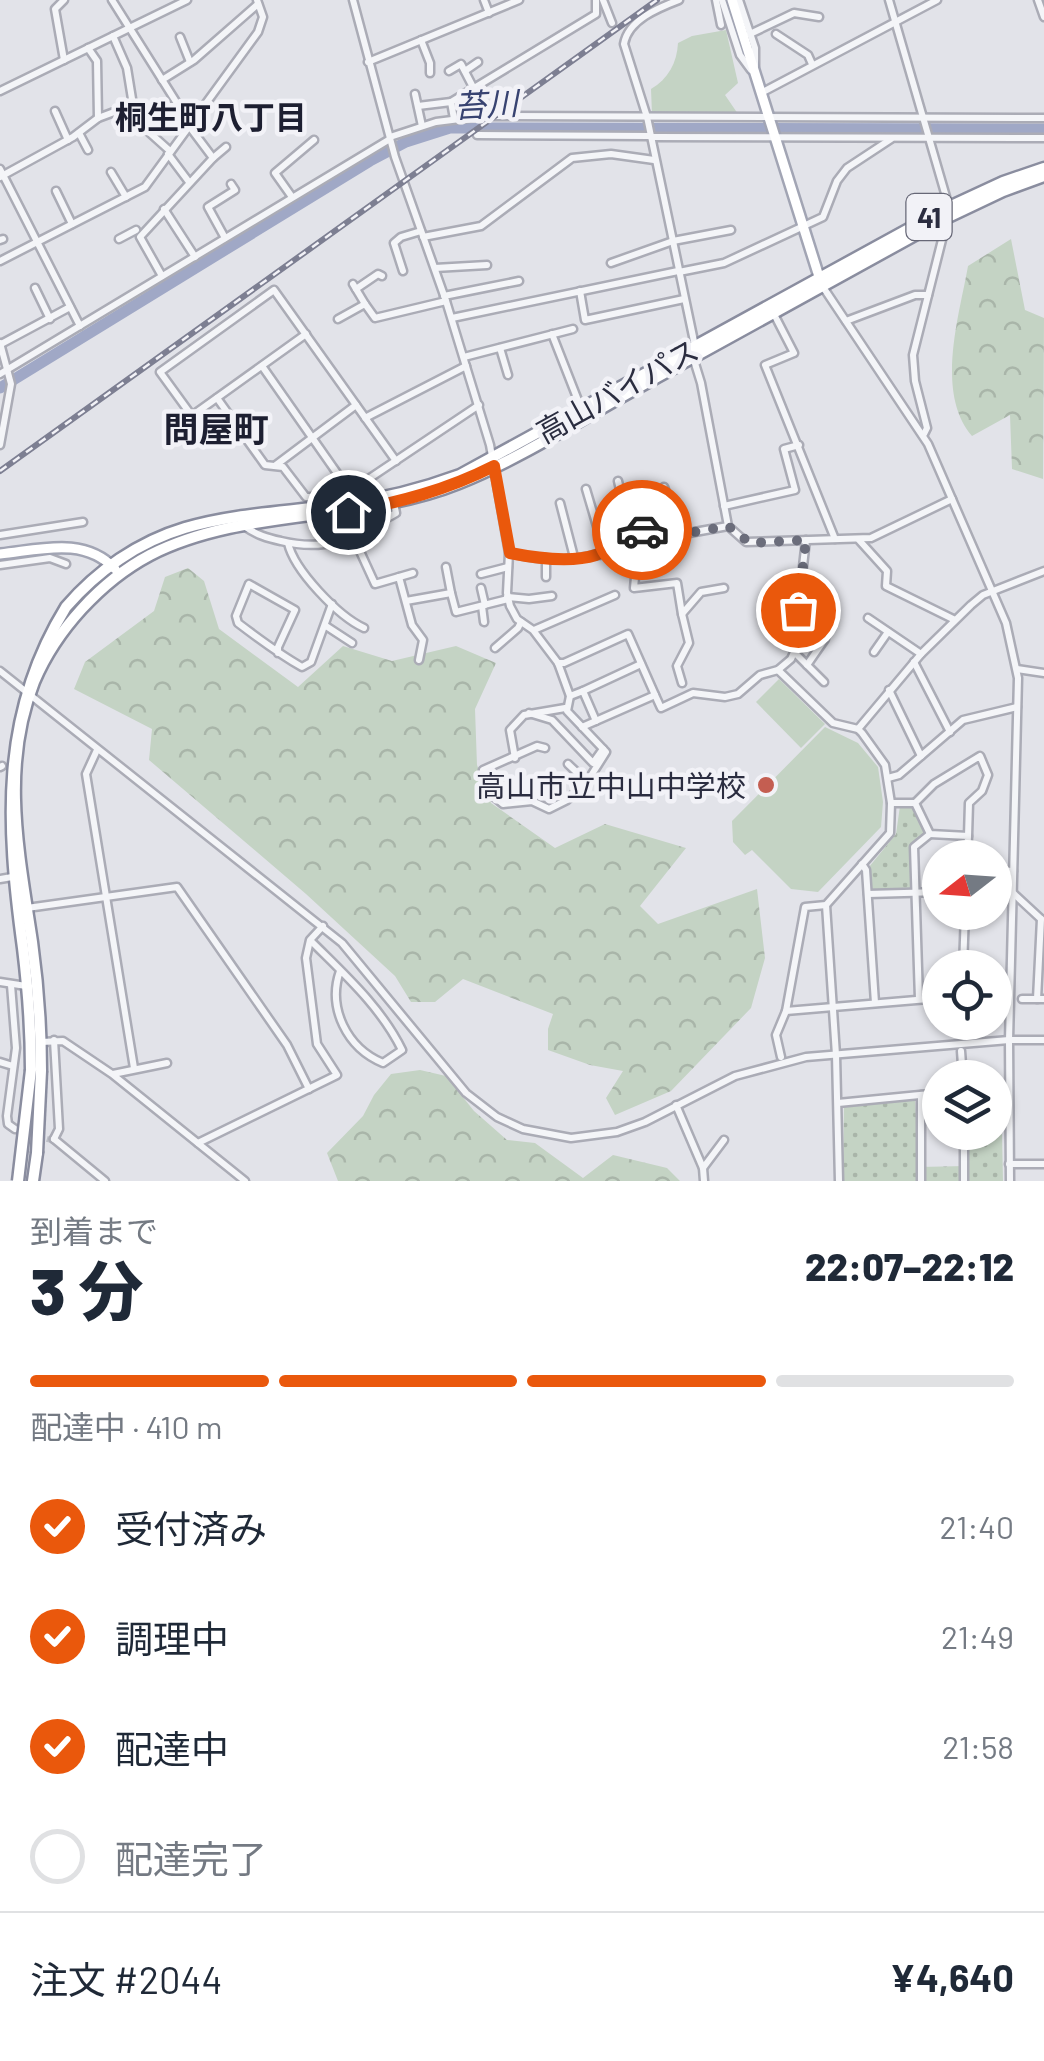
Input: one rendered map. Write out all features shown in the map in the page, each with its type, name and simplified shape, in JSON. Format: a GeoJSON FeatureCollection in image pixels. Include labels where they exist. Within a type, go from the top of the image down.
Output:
{"type":"FeatureCollection","features":[{"type":"Feature","properties":{"kind":"highway","name":"高山バイパス"},"geometry":{"type":"LineString","coordinates":[[821,283],[949,206],[1044,168]]}},
{"type":"Feature","properties":{"kind":"highway","name":"高山バイパス"},"geometry":{"type":"LineString","coordinates":[[120,575],[148,556],[182,542],[244,526],[348,508],[417,490],[493,462],[944,218],[1044,176]]}},
{"type":"Feature","properties":{"kind":"highway","name":"高山バイパス"},"geometry":{"type":"LineString","coordinates":[[111,565],[160,537],[200,524],[394,503],[450,487],[581,409],[694,352]]}},
{"type":"Feature","properties":{"kind":"highway","name":"41"},"geometry":{"type":"LineString","coordinates":[[35,1181],[36,1070],[28,986],[6,878],[1,766],[18,687],[32,656],[75,597],[111,565]]}},
{"type":"Feature","properties":{"kind":"highway","name":"41"},"geometry":{"type":"LineString","coordinates":[[20,1181],[41,1042],[13,793],[16,748],[29,696],[59,638],[120,575]]}},
{"type":"Feature","properties":{"kind":"main road"},"geometry":{"type":"LineString","coordinates":[[732,0],[821,283]]}},
{"type":"Feature","properties":{"kind":"main road"},"geometry":{"type":"LineString","coordinates":[[0,554],[75,547],[98,554],[120,575]]}},
{"type":"Feature","properties":{"kind":"street"},"geometry":{"type":"LineString","coordinates":[[64,0],[56,10],[64,60]]}},
{"type":"Feature","properties":{"kind":"street"},"geometry":{"type":"LineString","coordinates":[[112,0],[213,158]]}},
{"type":"Feature","properties":{"kind":"street"},"geometry":{"type":"LineString","coordinates":[[166,0],[169,9]]}},
{"type":"Feature","properties":{"kind":"street"},"geometry":{"type":"LineString","coordinates":[[0,91],[187,0]]}},
{"type":"Feature","properties":{"kind":"street"},"geometry":{"type":"LineString","coordinates":[[353,0],[394,157],[452,318],[493,462],[510,553],[508,598],[512,612],[558,663],[570,696],[565,708]]}},
{"type":"Feature","properties":{"kind":"street"},"geometry":{"type":"LineString","coordinates":[[484,0],[489,12]]}},
{"type":"Feature","properties":{"kind":"street"},"geometry":{"type":"LineString","coordinates":[[368,62],[520,0]]}},
{"type":"Feature","properties":{"kind":"street"},"geometry":{"type":"LineString","coordinates":[[599,0],[612,23]]}},
{"type":"Feature","properties":{"kind":"street"},"geometry":{"type":"LineString","coordinates":[[418,106],[452,102],[596,14],[599,0]]}},
{"type":"Feature","properties":{"kind":"street"},"geometry":{"type":"LineString","coordinates":[[679,0],[641,19],[626,32],[624,39],[648,118],[728,526],[750,543],[859,540],[871,538],[952,499]]}},
{"type":"Feature","properties":{"kind":"street"},"geometry":{"type":"LineString","coordinates":[[719,0],[721,25]]}},
{"type":"Feature","properties":{"kind":"street"},"geometry":{"type":"LineString","coordinates":[[719,0],[740,55],[755,74]]}},
{"type":"Feature","properties":{"kind":"street"},"geometry":{"type":"LineString","coordinates":[[740,0],[754,48],[755,74]]}},
{"type":"Feature","properties":{"kind":"street"},"geometry":{"type":"LineString","coordinates":[[889,0],[949,206]]}},
{"type":"Feature","properties":{"kind":"street"},"geometry":{"type":"LineString","coordinates":[[761,93],[937,0]]}},
{"type":"Feature","properties":{"kind":"street"},"geometry":{"type":"LineString","coordinates":[[1038,0],[1044,17]]}},
{"type":"Feature","properties":{"kind":"street"},"geometry":{"type":"LineString","coordinates":[[162,80],[190,62],[258,2]]}},
{"type":"Feature","properties":{"kind":"street"},"geometry":{"type":"LineString","coordinates":[[0,261],[145,187],[262,26],[258,2]]}},
{"type":"Feature","properties":{"kind":"street"},"geometry":{"type":"LineString","coordinates":[[750,34],[794,13],[818,17]]}},
{"type":"Feature","properties":{"kind":"street"},"geometry":{"type":"LineString","coordinates":[[776,34],[808,55],[812,65]]}},
{"type":"Feature","properties":{"kind":"street"},"geometry":{"type":"LineString","coordinates":[[80,326],[1,174],[68,140],[98,118],[135,102],[128,68],[112,36]]}},
{"type":"Feature","properties":{"kind":"street"},"geometry":{"type":"LineString","coordinates":[[180,37],[190,62]]}},
{"type":"Feature","properties":{"kind":"street"},"geometry":{"type":"LineString","coordinates":[[420,40],[430,73]]}},
{"type":"Feature","properties":{"kind":"street"},"geometry":{"type":"LineString","coordinates":[[88,48],[97,61],[98,118]]}},
{"type":"Feature","properties":{"kind":"street"},"geometry":{"type":"LineString","coordinates":[[465,71],[478,62]]}},
{"type":"Feature","properties":{"kind":"street"},"geometry":{"type":"LineString","coordinates":[[448,70],[460,64],[474,88]]}},
{"type":"Feature","properties":{"kind":"street"},"geometry":{"type":"LineString","coordinates":[[416,94],[422,126]]}},
{"type":"Feature","properties":{"kind":"street"},"geometry":{"type":"LineString","coordinates":[[452,102],[454,119]]}},
{"type":"Feature","properties":{"kind":"street"},"geometry":{"type":"LineString","coordinates":[[55,111],[68,140]]}},
{"type":"Feature","properties":{"kind":"street"},"geometry":{"type":"LineString","coordinates":[[0,374],[390,139],[422,126],[484,116],[1044,118]]}},
{"type":"Feature","properties":{"kind":"street"},"geometry":{"type":"LineString","coordinates":[[142,125],[170,153],[189,182]]}},
{"type":"Feature","properties":{"kind":"street"},"geometry":{"type":"LineString","coordinates":[[79,133],[88,150]]}},
{"type":"Feature","properties":{"kind":"street"},"geometry":{"type":"LineString","coordinates":[[476,135],[1044,138]]}},
{"type":"Feature","properties":{"kind":"street"},"geometry":{"type":"LineString","coordinates":[[452,318],[724,263],[823,217],[837,181],[852,163],[893,138]]}},
{"type":"Feature","properties":{"kind":"street"},"geometry":{"type":"LineString","coordinates":[[292,197],[276,174],[314,140]]}},
{"type":"Feature","properties":{"kind":"street"},"geometry":{"type":"LineString","coordinates":[[118,239],[138,233],[226,147]]}},
{"type":"Feature","properties":{"kind":"street"},"geometry":{"type":"LineString","coordinates":[[403,271],[394,243],[401,237],[486,223],[572,158],[612,154],[656,161]]}},
{"type":"Feature","properties":{"kind":"street"},"geometry":{"type":"LineString","coordinates":[[111,172],[126,197]]}},
{"type":"Feature","properties":{"kind":"street"},"geometry":{"type":"LineString","coordinates":[[225,238],[208,207],[235,190],[231,184]]}},
{"type":"Feature","properties":{"kind":"street"},"geometry":{"type":"LineString","coordinates":[[56,191],[72,224]]}},
{"type":"Feature","properties":{"kind":"street"},"geometry":{"type":"LineString","coordinates":[[164,209],[196,256]]}},
{"type":"Feature","properties":{"kind":"street"},"geometry":{"type":"LineString","coordinates":[[923,435],[927,428],[913,363],[946,224],[944,218]]}},
{"type":"Feature","properties":{"kind":"street"},"geometry":{"type":"LineString","coordinates":[[130,220],[162,276]]}},
{"type":"Feature","properties":{"kind":"street"},"geometry":{"type":"LineString","coordinates":[[611,263],[672,241],[731,230]]}},
{"type":"Feature","properties":{"kind":"street"},"geometry":{"type":"LineString","coordinates":[[435,268],[486,265]]}},
{"type":"Feature","properties":{"kind":"street"},"geometry":{"type":"LineString","coordinates":[[382,276],[378,274],[355,287],[375,318],[518,281]]}},
{"type":"Feature","properties":{"kind":"street"},"geometry":{"type":"LineString","coordinates":[[821,283],[923,435],[1009,632],[1017,669],[1011,950]]}},
{"type":"Feature","properties":{"kind":"street"},"geometry":{"type":"LineString","coordinates":[[34,288],[50,319]]}},
{"type":"Feature","properties":{"kind":"street"},"geometry":{"type":"LineString","coordinates":[[306,334],[189,418],[160,372],[274,290],[306,334],[396,461]]}},
{"type":"Feature","properties":{"kind":"street"},"geometry":{"type":"LineString","coordinates":[[580,291],[586,320],[684,298]]}},
{"type":"Feature","properties":{"kind":"street"},"geometry":{"type":"LineString","coordinates":[[846,321],[915,295],[928,295]]}},
{"type":"Feature","properties":{"kind":"street"},"geometry":{"type":"LineString","coordinates":[[338,319],[366,304]]}},
{"type":"Feature","properties":{"kind":"street"},"geometry":{"type":"LineString","coordinates":[[0,446],[11,394],[10,370],[1,343],[70,307]]}},
{"type":"Feature","properties":{"kind":"street"},"geometry":{"type":"LineString","coordinates":[[776,318],[794,353],[765,365],[835,539]]}},
{"type":"Feature","properties":{"kind":"street"},"geometry":{"type":"LineString","coordinates":[[365,418],[465,362],[500,348],[573,329]]}},
{"type":"Feature","properties":{"kind":"street"},"geometry":{"type":"LineString","coordinates":[[552,334],[581,409]]}},
{"type":"Feature","properties":{"kind":"street"},"geometry":{"type":"LineString","coordinates":[[500,348],[508,375]]}},
{"type":"Feature","properties":{"kind":"street"},"geometry":{"type":"LineString","coordinates":[[262,366],[346,484],[352,536],[374,584],[413,573]]}},
{"type":"Feature","properties":{"kind":"street"},"geometry":{"type":"LineString","coordinates":[[0,402],[11,394]]}},
{"type":"Feature","properties":{"kind":"street"},"geometry":{"type":"LineString","coordinates":[[217,398],[265,465],[283,467],[306,497],[318,497],[346,484],[358,486],[478,405]]}},
{"type":"Feature","properties":{"kind":"street"},"geometry":{"type":"LineString","coordinates":[[275,466],[356,405]]}},
{"type":"Feature","properties":{"kind":"street"},"geometry":{"type":"LineString","coordinates":[[724,506],[795,490],[784,449],[799,445]]}},
{"type":"Feature","properties":{"kind":"street"},"geometry":{"type":"LineString","coordinates":[[618,481],[630,534]]}},
{"type":"Feature","properties":{"kind":"street"},"geometry":{"type":"LineString","coordinates":[[664,487],[675,516],[676,535]]}},
{"type":"Feature","properties":{"kind":"street"},"geometry":{"type":"LineString","coordinates":[[586,489],[602,557],[632,549],[637,556],[634,588],[676,583],[689,643],[677,666],[682,683]]}},
{"type":"Feature","properties":{"kind":"street"},"geometry":{"type":"LineString","coordinates":[[244,526],[257,536],[320,547],[352,536],[396,513],[394,503]]}},
{"type":"Feature","properties":{"kind":"street"},"geometry":{"type":"LineString","coordinates":[[560,503],[574,557]]}},
{"type":"Feature","properties":{"kind":"street"},"geometry":{"type":"LineString","coordinates":[[0,535],[83,522]]}},
{"type":"Feature","properties":{"kind":"street"},"geometry":{"type":"LineString","coordinates":[[510,553],[574,557],[601,552],[636,530],[676,535],[728,526]]}},
{"type":"Feature","properties":{"kind":"street"},"geometry":{"type":"LineString","coordinates":[[801,637],[798,610],[806,540]]}},
{"type":"Feature","properties":{"kind":"street"},"geometry":{"type":"LineString","coordinates":[[859,540],[887,571],[886,586],[956,620]]}},
{"type":"Feature","properties":{"kind":"street"},"geometry":{"type":"LineString","coordinates":[[288,543],[291,554],[332,604],[364,628]]}},
{"type":"Feature","properties":{"kind":"street"},"geometry":{"type":"LineString","coordinates":[[0,564],[50,558],[66,564]]}},
{"type":"Feature","properties":{"kind":"street"},"geometry":{"type":"LineString","coordinates":[[546,558],[546,577]]}},
{"type":"Feature","properties":{"kind":"street"},"geometry":{"type":"LineString","coordinates":[[481,574],[508,567]]}},
{"type":"Feature","properties":{"kind":"street"},"geometry":{"type":"LineString","coordinates":[[446,568],[456,612],[508,598],[552,596]]}},
{"type":"Feature","properties":{"kind":"street"},"geometry":{"type":"LineString","coordinates":[[858,729],[921,654],[983,595],[1044,571]]}},
{"type":"Feature","properties":{"kind":"street"},"geometry":{"type":"LineString","coordinates":[[399,577],[412,625],[423,640],[419,660]]}},
{"type":"Feature","properties":{"kind":"street"},"geometry":{"type":"LineString","coordinates":[[278,653],[296,610],[249,584],[236,616],[238,623],[278,653],[306,667],[332,604]]}},
{"type":"Feature","properties":{"kind":"street"},"geometry":{"type":"LineString","coordinates":[[480,588],[484,622]]}},
{"type":"Feature","properties":{"kind":"street"},"geometry":{"type":"LineString","coordinates":[[682,614],[701,592],[724,588]]}},
{"type":"Feature","properties":{"kind":"street"},"geometry":{"type":"LineString","coordinates":[[558,663],[628,634],[662,708],[697,692],[734,696],[765,672],[778,670],[796,654],[815,590]]}},
{"type":"Feature","properties":{"kind":"street"},"geometry":{"type":"LineString","coordinates":[[406,601],[451,593]]}},
{"type":"Feature","properties":{"kind":"street"},"geometry":{"type":"LineString","coordinates":[[532,630],[540,630],[615,595]]}},
{"type":"Feature","properties":{"kind":"street"},"geometry":{"type":"LineString","coordinates":[[868,618],[921,654]]}},
{"type":"Feature","properties":{"kind":"street"},"geometry":{"type":"LineString","coordinates":[[495,648],[521,622]]}},
{"type":"Feature","properties":{"kind":"street"},"geometry":{"type":"LineString","coordinates":[[326,626],[352,643]]}},
{"type":"Feature","properties":{"kind":"street"},"geometry":{"type":"LineString","coordinates":[[874,652],[888,632]]}},
{"type":"Feature","properties":{"kind":"street"},"geometry":{"type":"LineString","coordinates":[[807,665],[825,639]]}},
{"type":"Feature","properties":{"kind":"street"},"geometry":{"type":"LineString","coordinates":[[796,654],[824,682]]}},
{"type":"Feature","properties":{"kind":"street"},"geometry":{"type":"LineString","coordinates":[[914,662],[950,732]]}},
{"type":"Feature","properties":{"kind":"street"},"geometry":{"type":"LineString","coordinates":[[570,696],[641,664]]}},
{"type":"Feature","properties":{"kind":"street"},"geometry":{"type":"LineString","coordinates":[[1017,669],[1044,673]]}},
{"type":"Feature","properties":{"kind":"street"},"geometry":{"type":"LineString","coordinates":[[778,670],[833,723],[858,729],[885,764],[891,803],[890,833],[826,906],[839,1181]]}},
{"type":"Feature","properties":{"kind":"street"},"geometry":{"type":"LineString","coordinates":[[0,672],[323,926],[360,962],[466,1093],[510,1124],[558,1137],[605,1135],[631,1128],[748,1071],[806,1057],[1009,1040],[1010,1181]]}},
{"type":"Feature","properties":{"kind":"street"},"geometry":{"type":"LineString","coordinates":[[889,690],[921,756]]}},
{"type":"Feature","properties":{"kind":"street"},"geometry":{"type":"LineString","coordinates":[[583,691],[596,721]]}},
{"type":"Feature","properties":{"kind":"street"},"geometry":{"type":"LineString","coordinates":[[582,727],[656,696]]}},
{"type":"Feature","properties":{"kind":"street"},"geometry":{"type":"LineString","coordinates":[[888,778],[898,775],[963,720],[1017,707]]}},
{"type":"Feature","properties":{"kind":"street"},"geometry":{"type":"LineString","coordinates":[[515,758],[510,730],[529,713],[565,708]]}},
{"type":"Feature","properties":{"kind":"street"},"geometry":{"type":"LineString","coordinates":[[545,748],[536,746],[483,770],[491,794],[504,804],[532,801],[549,808],[576,794],[588,782],[606,752],[565,708]]}},
{"type":"Feature","properties":{"kind":"street"},"geometry":{"type":"LineString","coordinates":[[529,713],[552,720],[593,763],[603,749]]}},
{"type":"Feature","properties":{"kind":"street"},"geometry":{"type":"LineString","coordinates":[[97,750],[86,774],[134,1068]]}},
{"type":"Feature","properties":{"kind":"street"},"geometry":{"type":"LineString","coordinates":[[891,803],[915,802],[934,784],[980,756],[988,775],[982,791],[969,803],[968,840]]}},
{"type":"Feature","properties":{"kind":"street"},"geometry":{"type":"LineString","coordinates":[[568,764],[588,782]]}},
{"type":"Feature","properties":{"kind":"street"},"geometry":{"type":"LineString","coordinates":[[915,802],[930,834]]}},
{"type":"Feature","properties":{"kind":"street"},"geometry":{"type":"LineString","coordinates":[[919,999],[914,847],[930,834],[968,836]]}},
{"type":"Feature","properties":{"kind":"street"},"geometry":{"type":"LineString","coordinates":[[862,864],[868,894],[875,1003]]}},
{"type":"Feature","properties":{"kind":"street"},"geometry":{"type":"LineString","coordinates":[[26,908],[177,887],[286,1045],[309,1089]]}},
{"type":"Feature","properties":{"kind":"street"},"geometry":{"type":"LineString","coordinates":[[868,894],[922,892]]}},
{"type":"Feature","properties":{"kind":"street"},"geometry":{"type":"LineString","coordinates":[[1013,893],[1042,921],[1040,999],[1022,999]]}},
{"type":"Feature","properties":{"kind":"street"},"geometry":{"type":"LineString","coordinates":[[781,1057],[776,1035],[786,1011],[805,907],[826,906]]}},
{"type":"Feature","properties":{"kind":"street"},"geometry":{"type":"LineString","coordinates":[[198,1143],[336,1075],[318,1044],[306,958],[310,940],[323,926]]}},
{"type":"Feature","properties":{"kind":"street"},"geometry":{"type":"LineString","coordinates":[[310,940],[374,1006],[402,1050],[383,1063],[364,1056],[341,1025],[334,988],[340,971]]}},
{"type":"Feature","properties":{"kind":"street"},"geometry":{"type":"LineString","coordinates":[[0,982],[28,986]]}},
{"type":"Feature","properties":{"kind":"street"},"geometry":{"type":"LineString","coordinates":[[11,985],[16,1048],[7,1116],[8,1124],[15,1130]]}},
{"type":"Feature","properties":{"kind":"street"},"geometry":{"type":"LineString","coordinates":[[786,1011],[922,999]]}},
{"type":"Feature","properties":{"kind":"street"},"geometry":{"type":"LineString","coordinates":[[54,1040],[59,1130],[53,1140],[106,1181]]}},
{"type":"Feature","properties":{"kind":"street"},"geometry":{"type":"LineString","coordinates":[[1012,1040],[1044,1040]]}},
{"type":"Feature","properties":{"kind":"street"},"geometry":{"type":"LineString","coordinates":[[41,1042],[63,1042],[112,1074],[245,1181]]}},
{"type":"Feature","properties":{"kind":"street"},"geometry":{"type":"LineString","coordinates":[[961,1050],[962,1060]]}},
{"type":"Feature","properties":{"kind":"street"},"geometry":{"type":"LineString","coordinates":[[0,1062],[13,1066]]}},
{"type":"Feature","properties":{"kind":"street"},"geometry":{"type":"LineString","coordinates":[[112,1074],[167,1062]]}},
{"type":"Feature","properties":{"kind":"street"},"geometry":{"type":"LineString","coordinates":[[838,1102],[920,1095],[921,1181]]}},
{"type":"Feature","properties":{"kind":"street"},"geometry":{"type":"LineString","coordinates":[[676,1106],[703,1168],[704,1181]]}},
{"type":"Feature","properties":{"kind":"street"},"geometry":{"type":"LineString","coordinates":[[703,1168],[724,1140]]}},
{"type":"Feature","properties":{"kind":"street"},"geometry":{"type":"LineString","coordinates":[[964,1150],[964,1181]]}},
{"type":"Feature","properties":{"kind":"street"},"geometry":{"type":"LineString","coordinates":[[1009,1164],[1044,1164]]}},
{"type":"Feature","properties":{"kind":"green space"},"geometry":{"type":"Polygon","coordinates":[[[726,30],[738,83],[725,95],[738,114],[652,114],[651,89],[670,70],[678,43],[692,36],[726,30]]]}},
{"type":"Feature","properties":{"kind":"green space"},"geometry":{"type":"Polygon","coordinates":[[[1011,239],[1025,310],[1044,318],[1043,479],[1012,469],[1010,415],[972,436],[954,398],[953,354],[968,266],[1011,239]]]}},
{"type":"Feature","properties":{"kind":"green space"},"geometry":{"type":"Polygon","coordinates":[[[188,568],[204,581],[219,629],[298,687],[343,646],[392,661],[456,646],[496,663],[475,709],[477,765],[491,803],[555,848],[605,824],[686,848],[640,906],[658,924],[757,889],[765,958],[751,1008],[671,1091],[615,1115],[606,1098],[623,1071],[590,1065],[548,1050],[553,1014],[463,979],[435,1002],[411,1002],[395,976],[149,760],[152,729],[74,689],[85,662],[154,611],[165,577],[188,568]]]}},
{"type":"Feature","properties":{"kind":"green space"},"geometry":{"type":"Polygon","coordinates":[[[779,679],[825,724],[801,748],[756,702],[779,679]]]}},
{"type":"Feature","properties":{"kind":"green space"},"geometry":{"type":"Polygon","coordinates":[[[825,727],[858,743],[878,767],[883,802],[881,827],[818,892],[791,889],[752,850],[745,855],[733,842],[732,821],[825,727]]]}},
{"type":"Feature","properties":{"kind":"green space"},"geometry":{"type":"Polygon","coordinates":[[[900,806],[914,808],[925,832],[911,847],[912,887],[872,891],[869,867],[896,834],[900,806]]]}},
{"type":"Feature","properties":{"kind":"green space"},"geometry":{"type":"Polygon","coordinates":[[[420,1070],[446,1076],[474,1111],[507,1140],[535,1143],[583,1178],[613,1155],[667,1168],[680,1181],[338,1181],[327,1153],[363,1116],[391,1074],[420,1070]]]}},
{"type":"Feature","properties":{"kind":"green space"},"geometry":{"type":"Polygon","coordinates":[[[915,1099],[919,1167],[965,1166],[966,1150],[1002,1150],[1003,1181],[843,1181],[844,1105],[915,1099]]]}},
{"type":"Feature","properties":{"kind":"waterway","name":"苔川"},"geometry":{"type":"LineString","coordinates":[[0,388],[370,161],[406,142],[450,128],[1044,129]]}},
{"type":"Feature","properties":{"kind":"tunnel"},"geometry":{"type":"LineString","coordinates":[[21,1131],[51,1140]]}},
{"type":"Feature","properties":{"kind":"railway"},"geometry":{"type":"LineString","coordinates":[[0,471],[657,0]]}},
{"type":"Feature","properties":{"kind":"way so far"},"geometry":{"type":"LineString","coordinates":[[642,530],[678,535],[728,526],[750,543],[806,540],[802,602],[798,610]]}},
{"type":"Feature","properties":{"kind":"place","name":"高山市立中山中学校"},"geometry":{"type":"Point","coordinates":[766,785]}},
{"type":"Feature","properties":{"kind":"district","name":"桐生町八丁目"},"geometry":{"type":"Point","coordinates":[211,116]}},
{"type":"Feature","properties":{"kind":"district","name":"問屋町"},"geometry":{"type":"Point","coordinates":[216,428]}},
{"type":"Feature","properties":{"kind":"route"},"geometry":{"type":"LineString","coordinates":[[348,512],[420,497],[494,466],[510,553],[535,558],[588,556],[612,548],[636,530],[642,530]]}}]}
